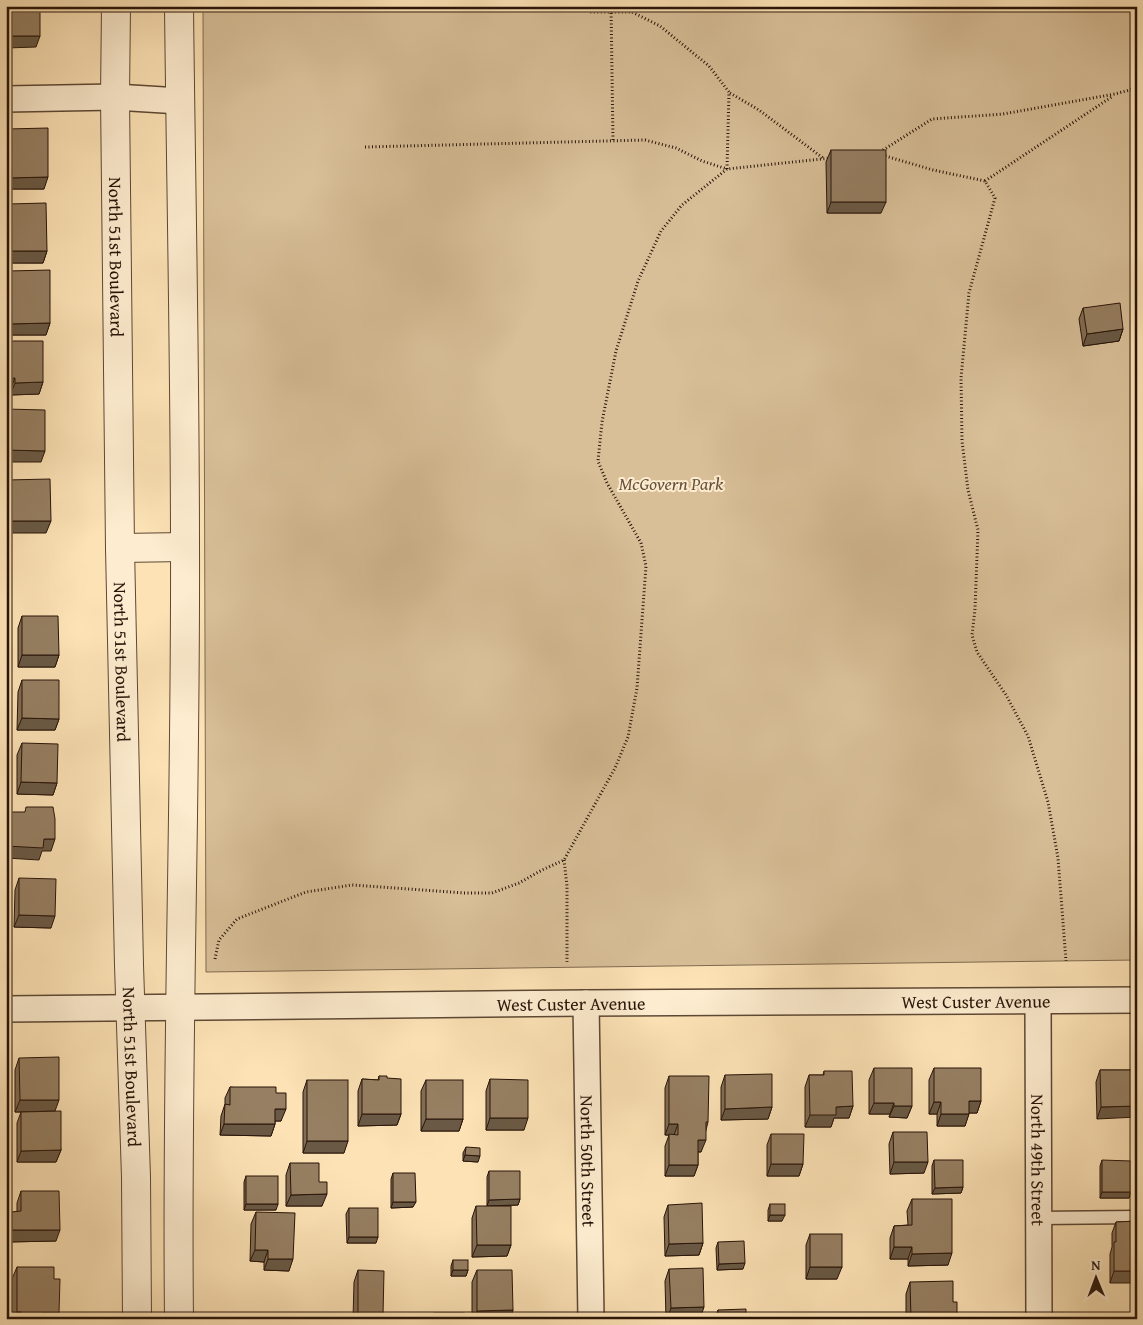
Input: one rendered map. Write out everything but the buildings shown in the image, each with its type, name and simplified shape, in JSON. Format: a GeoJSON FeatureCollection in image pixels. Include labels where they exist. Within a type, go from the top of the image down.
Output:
{"type":"FeatureCollection","features":[{"type":"Feature","properties":{"kind":"street","name":"North 51st Boulevard"},"geometry":{"type":"LineString","coordinates":[[116,6],[115,97],[120,548],[130,1007],[136,1177],[137,1319]]}},
{"type":"Feature","properties":{"kind":"street"},"geometry":{"type":"LineString","coordinates":[[179,6],[185,547],[177,1172],[179,1319]]}},
{"type":"Feature","properties":{"kind":"street"},"geometry":{"type":"LineString","coordinates":[[6,99],[115,97],[180,102]]}},
{"type":"Feature","properties":{"kind":"street"},"geometry":{"type":"LineString","coordinates":[[120,548],[185,547]]}},
{"type":"Feature","properties":{"kind":"street","name":"West Custer Avenue"},"geometry":{"type":"LineString","coordinates":[[6,1009],[180,1006],[1137,1000]]}},
{"type":"Feature","properties":{"kind":"street","name":"North 49th Street"},"geometry":{"type":"LineString","coordinates":[[1038,1001],[1039,1319]]}},
{"type":"Feature","properties":{"kind":"street","name":"North 50th Street"},"geometry":{"type":"LineString","coordinates":[[586,1003],[591,1319]]}},
{"type":"Feature","properties":{"kind":"lane"},"geometry":{"type":"LineString","coordinates":[[1038,1218],[1137,1217]]}},
{"type":"Feature","properties":{"kind":"path"},"geometry":{"type":"LineString","coordinates":[[611,6],[613,141]]}},
{"type":"Feature","properties":{"kind":"path"},"geometry":{"type":"LineString","coordinates":[[588,12],[632,12],[660,26],[710,66],[729,92],[759,110],[824,158]]}},
{"type":"Feature","properties":{"kind":"path"},"geometry":{"type":"LineString","coordinates":[[1115,94],[985,181],[933,170],[877,154],[932,119],[1003,114],[1115,94],[1137,88]]}},
{"type":"Feature","properties":{"kind":"path"},"geometry":{"type":"LineString","coordinates":[[567,962],[567,886],[564,860],[615,768],[628,737],[637,688],[646,566],[642,543],[607,484],[598,461],[602,422],[616,351],[638,281],[661,231],[682,205],[727,169],[729,92]]}},
{"type":"Feature","properties":{"kind":"path"},"geometry":{"type":"LineString","coordinates":[[365,147],[645,140],[676,148],[702,161],[727,169],[832,158]]}},
{"type":"Feature","properties":{"kind":"path"},"geometry":{"type":"LineString","coordinates":[[985,181],[995,198],[969,293],[961,378],[964,451],[968,490],[978,530],[976,600],[972,635],[977,652],[1006,695],[1028,736],[1048,802],[1058,858],[1066,961]]}},
{"type":"Feature","properties":{"kind":"path"},"geometry":{"type":"LineString","coordinates":[[215,959],[219,940],[237,919],[306,892],[352,885],[465,894],[492,893],[519,883],[564,860]]}},
{"type":"Feature","properties":{"kind":"green space","name":"McGovern Park"},"geometry":{"type":"Polygon","coordinates":[[[203,6],[1137,6],[1137,960],[206,972],[203,6]]]}}]}
